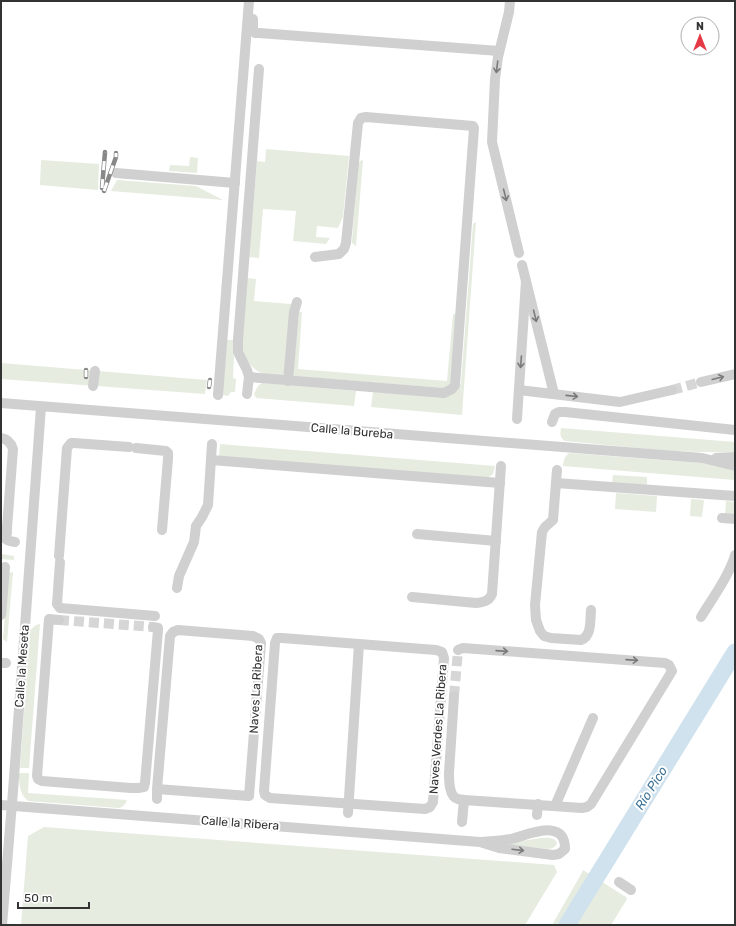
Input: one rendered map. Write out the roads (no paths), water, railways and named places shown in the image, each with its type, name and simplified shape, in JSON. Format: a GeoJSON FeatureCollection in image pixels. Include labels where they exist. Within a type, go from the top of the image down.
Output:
{"type":"FeatureCollection","features":[{"type":"Feature","properties":{"kind":"street"},"geometry":{"type":"LineString","coordinates":[[218,395],[249,1]]}},
{"type":"Feature","properties":{"kind":"street"},"geometry":{"type":"LineString","coordinates":[[255,1],[253,27],[255,33],[499,51]]}},
{"type":"Feature","properties":{"kind":"street"},"geometry":{"type":"LineString","coordinates":[[510,1],[509,12],[499,51],[495,79],[492,142],[519,253]]}},
{"type":"Feature","properties":{"kind":"street"},"geometry":{"type":"LineString","coordinates":[[247,394],[249,378],[247,370],[238,352],[238,340],[259,69]]}},
{"type":"Feature","properties":{"kind":"street"},"geometry":{"type":"LineString","coordinates":[[249,378],[444,393],[452,390],[455,385],[473,126],[366,117],[361,118],[358,123],[346,243],[344,249],[339,254],[315,257]]}},
{"type":"Feature","properties":{"kind":"street"},"geometry":{"type":"LineString","coordinates":[[116,173],[235,183]]}},
{"type":"Feature","properties":{"kind":"street"},"geometry":{"type":"LineString","coordinates":[[522,265],[554,394]]}},
{"type":"Feature","properties":{"kind":"street"},"geometry":{"type":"LineString","coordinates":[[516,419],[526,281]]}},
{"type":"Feature","properties":{"kind":"street"},"geometry":{"type":"LineString","coordinates":[[288,381],[294,312],[297,302]]}},
{"type":"Feature","properties":{"kind":"street"},"geometry":{"type":"LineString","coordinates":[[93,386],[95,371]]}},
{"type":"Feature","properties":{"kind":"street"},"geometry":{"type":"LineString","coordinates":[[701,382],[735,374]]}},
{"type":"Feature","properties":{"kind":"street"},"geometry":{"type":"LineString","coordinates":[[519,390],[620,402],[672,390]]}},
{"type":"Feature","properties":{"kind":"street","name":"Calle la Bureba"},"geometry":{"type":"LineString","coordinates":[[1,403],[702,458],[735,457]]}},
{"type":"Feature","properties":{"kind":"street","name":"Calle la Meseta"},"geometry":{"type":"LineString","coordinates":[[2,925],[41,407]]}},
{"type":"Feature","properties":{"kind":"street"},"geometry":{"type":"LineString","coordinates":[[552,422],[555,414],[565,412],[735,430]]}},
{"type":"Feature","properties":{"kind":"street"},"geometry":{"type":"LineString","coordinates":[[1,438],[10,442],[13,449],[7,528],[6,533],[2,535],[6,540],[15,542]]}},
{"type":"Feature","properties":{"kind":"street"},"geometry":{"type":"LineString","coordinates":[[155,616],[60,608],[57,604],[53,583],[59,559],[67,448],[78,438],[166,451],[168,453],[168,459],[162,530]]}},
{"type":"Feature","properties":{"kind":"street"},"geometry":{"type":"LineString","coordinates":[[149,449],[150,439]]}},
{"type":"Feature","properties":{"kind":"street"},"geometry":{"type":"LineString","coordinates":[[177,588],[180,576],[194,542],[196,526],[208,505],[212,444]]}},
{"type":"Feature","properties":{"kind":"street","name":"Calle la Bureba"},"geometry":{"type":"LineString","coordinates":[[702,458],[735,466]]}},
{"type":"Feature","properties":{"kind":"street"},"geometry":{"type":"LineString","coordinates":[[211,460],[500,482]]}},
{"type":"Feature","properties":{"kind":"street"},"geometry":{"type":"LineString","coordinates":[[412,597],[476,603],[485,602],[490,598],[492,594],[501,466]]}},
{"type":"Feature","properties":{"kind":"street"},"geometry":{"type":"LineString","coordinates":[[557,470],[553,520],[542,532],[535,605],[536,620],[540,631],[544,636],[581,640],[585,638],[589,632],[591,610]]}},
{"type":"Feature","properties":{"kind":"street"},"geometry":{"type":"LineString","coordinates":[[556,482],[735,496]]}},
{"type":"Feature","properties":{"kind":"street"},"geometry":{"type":"LineString","coordinates":[[722,518],[735,519]]}},
{"type":"Feature","properties":{"kind":"street"},"geometry":{"type":"LineString","coordinates":[[417,534],[496,541]]}},
{"type":"Feature","properties":{"kind":"street"},"geometry":{"type":"LineString","coordinates":[[701,617],[733,562],[735,555]]}},
{"type":"Feature","properties":{"kind":"street"},"geometry":{"type":"LineString","coordinates":[[1,615],[6,567]]}},
{"type":"Feature","properties":{"kind":"street"},"geometry":{"type":"LineString","coordinates":[[51,619],[37,776],[38,779],[42,781],[131,792],[138,788],[144,787],[145,783],[158,630],[158,628],[153,627]]}},
{"type":"Feature","properties":{"kind":"street","name":"Naves La Ribera"},"geometry":{"type":"LineString","coordinates":[[178,630],[246,635],[259,638],[261,643],[249,801],[157,794],[170,636],[173,632],[178,630]]}},
{"type":"Feature","properties":{"kind":"street","name":"Naves Verdes La Ribera"},"geometry":{"type":"LineString","coordinates":[[278,638],[436,650],[442,652],[444,658],[433,802],[430,807],[425,809],[348,809],[270,798],[265,795],[264,791],[275,643],[278,638]]}},
{"type":"Feature","properties":{"kind":"street"},"geometry":{"type":"LineString","coordinates":[[348,809],[359,644]]}},
{"type":"Feature","properties":{"kind":"street"},"geometry":{"type":"LineString","coordinates":[[454,696],[449,773],[453,796],[457,799],[538,810],[582,808],[591,804],[672,671],[669,665],[665,663],[461,649]]}},
{"type":"Feature","properties":{"kind":"street"},"geometry":{"type":"LineString","coordinates":[[558,809],[593,718]]}},
{"type":"Feature","properties":{"kind":"street"},"geometry":{"type":"LineString","coordinates":[[462,822],[464,800]]}},
{"type":"Feature","properties":{"kind":"street","name":"Calle la Ribera"},"geometry":{"type":"LineString","coordinates":[[1,805],[480,842],[512,839],[536,831],[551,831],[558,832],[564,839],[565,849],[559,854],[553,855],[499,848],[480,842]]}},
{"type":"Feature","properties":{"kind":"street"},"geometry":{"type":"LineString","coordinates":[[619,882],[632,890]]}},
{"type":"Feature","properties":{"kind":"waterway","name":"Río Pico"},"geometry":{"type":"LineString","coordinates":[[567,925],[735,652]]}},
{"type":"Feature","properties":{"kind":"tunnel"},"geometry":{"type":"LineString","coordinates":[[672,390],[701,382]]}},
{"type":"Feature","properties":{"kind":"tunnel"},"geometry":{"type":"LineString","coordinates":[[59,620],[153,627]]}},
{"type":"Feature","properties":{"kind":"tunnel"},"geometry":{"type":"LineString","coordinates":[[454,696],[458,650]]}},
{"type":"Feature","properties":{"kind":"railway"},"geometry":{"type":"LineString","coordinates":[[102,188],[105,152]]}},
{"type":"Feature","properties":{"kind":"railway"},"geometry":{"type":"LineString","coordinates":[[104,191],[116,157],[116,153]]}},
{"type":"Feature","properties":{"kind":"railway"},"geometry":{"type":"LineString","coordinates":[[86,370],[86,377]]}},
{"type":"Feature","properties":{"kind":"railway"},"geometry":{"type":"LineString","coordinates":[[209,387],[210,380]]}}]}
